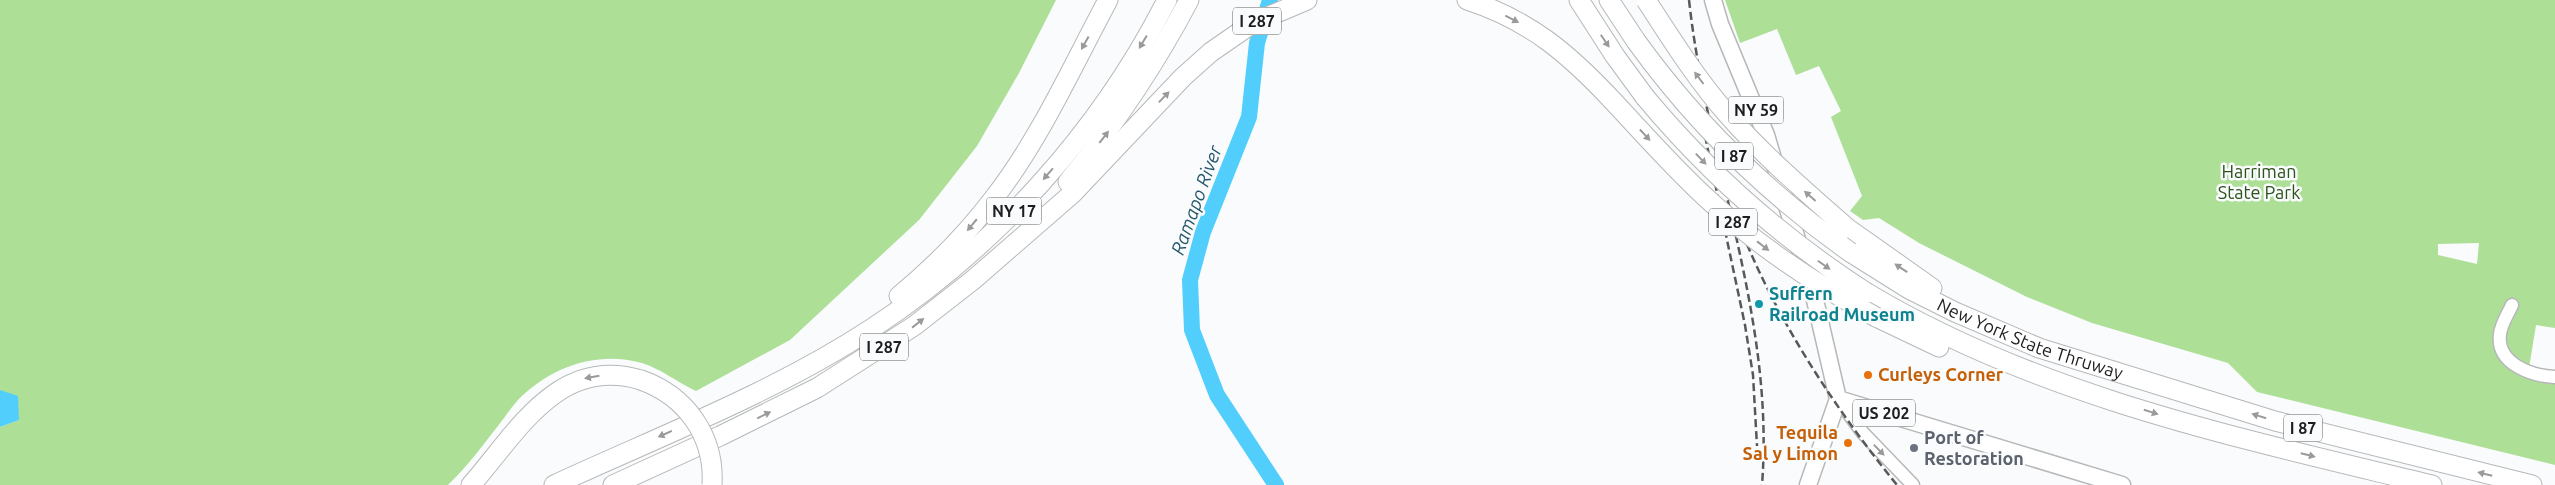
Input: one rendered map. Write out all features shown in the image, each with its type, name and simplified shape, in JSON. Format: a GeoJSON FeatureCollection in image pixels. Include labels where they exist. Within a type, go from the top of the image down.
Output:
{"type":"FeatureCollection","features":[{"type":"Feature","properties":{"kind":"highway","name":"I 287"},"geometry":{"type":"LineString","coordinates":[[554,485],[710,414],[805,366],[865,324],[913,284],[946,254],[980,216],[1024,153],[1108,0]]}},
{"type":"Feature","properties":{"kind":"highway","name":"NY 17"},"geometry":{"type":"LineString","coordinates":[[805,366],[870,330],[908,303],[954,268],[1004,222],[1051,172],[1094,118],[1132,61],[1167,0]]}},
{"type":"Feature","properties":{"kind":"highway","name":"NY 17"},"geometry":{"type":"LineString","coordinates":[[1030,229],[1130,101],[1189,0]]}},
{"type":"Feature","properties":{"kind":"highway","name":"I 287"},"geometry":{"type":"LineString","coordinates":[[613,485],[783,406],[852,368],[914,326],[973,280],[1072,193],[1184,77],[1211,52],[1253,23],[1308,0]]}},
{"type":"Feature","properties":{"kind":"highway","name":"I 287"},"geometry":{"type":"LineString","coordinates":[[1467,0],[1508,16],[1549,40],[1574,61],[1698,191],[1741,229],[1811,280],[1876,316],[1952,353],[1985,366],[2052,386],[2105,398]]}},
{"type":"Feature","properties":{"kind":"highway","name":"New York State Thruway"},"geometry":{"type":"LineString","coordinates":[[1579,0],[1615,56],[1645,97],[1690,148],[1746,202],[1805,251],[1867,293],[1965,346],[2021,369],[2105,398],[2268,445],[2432,485]]}},
{"type":"Feature","properties":{"kind":"highway","name":"New York State Thruway"},"geometry":{"type":"LineString","coordinates":[[1609,0],[1636,41],[1680,98],[1726,148],[1781,199],[1850,252],[1909,289],[1955,312],[2017,339],[2111,372],[2275,421],[2532,485]]}},
{"type":"Feature","properties":{"kind":"highway"},"geometry":{"type":"LineString","coordinates":[[1646,0],[1694,73],[1727,114],[1777,166],[1848,228],[1899,267],[2017,339]]}},
{"type":"Feature","properties":{"kind":"highway"},"geometry":{"type":"LineString","coordinates":[[472,485],[535,409],[556,391],[573,382],[600,376],[618,376],[640,380],[670,394],[694,419],[709,450],[712,485]]}},
{"type":"Feature","properties":{"kind":"main road","name":"NY 59"},"geometry":{"type":"LineString","coordinates":[[1713,0],[1720,24],[1766,135],[1815,300],[1838,399]]}},
{"type":"Feature","properties":{"kind":"main road","name":"US 202"},"geometry":{"type":"LineString","coordinates":[[1808,485],[1838,399],[2122,485]]}},
{"type":"Feature","properties":{"kind":"street"},"geometry":{"type":"LineString","coordinates":[[2512,305],[2499,336],[2500,347],[2505,356],[2520,369],[2540,377],[2555,377]]}},
{"type":"Feature","properties":{"kind":"street"},"geometry":{"type":"LineString","coordinates":[[1838,399],[1863,434],[1913,485]]}},
{"type":"Feature","properties":{"kind":"green space"},"geometry":{"type":"Polygon","coordinates":[[[0,0],[1056,0],[1019,73],[977,146],[919,220],[790,340],[696,391],[642,363],[610,359],[579,363],[549,376],[520,397],[484,444],[448,485],[0,485],[0,427],[19,420],[0,390],[0,0]]]}},
{"type":"Feature","properties":{"kind":"green space","name":"Harriman State Park"},"geometry":{"type":"Polygon","coordinates":[[[1725,0],[2555,0],[2555,328],[2536,325],[2529,368],[2555,373],[2555,465],[2257,392],[2228,363],[2092,323],[2027,297],[1919,243],[1879,218],[1863,220],[1850,211],[1862,196],[1831,117],[1841,111],[1819,66],[1796,75],[1777,29],[1740,43],[1725,0]],[[2479,243],[2438,244],[2438,255],[2477,264],[2479,243]]]}},
{"type":"Feature","properties":{"kind":"water"},"geometry":{"type":"Polygon","coordinates":[[[0,390],[18,396],[19,420],[0,427],[0,390]]]}},
{"type":"Feature","properties":{"kind":"waterway","name":"Ramapo River"},"geometry":{"type":"LineString","coordinates":[[1270,0],[1257,43],[1249,117],[1203,232],[1190,280],[1192,330],[1217,395],[1276,485]]}},
{"type":"Feature","properties":{"kind":"railway"},"geometry":{"type":"LineString","coordinates":[[1689,0],[1698,61],[1737,241],[1759,362],[1763,423],[1762,485]]}},
{"type":"Feature","properties":{"kind":"railway"},"geometry":{"type":"LineString","coordinates":[[1705,136],[1745,325],[1753,375],[1757,446]]}},
{"type":"Feature","properties":{"kind":"railway"},"geometry":{"type":"LineString","coordinates":[[1738,222],[1769,292],[1787,326],[1850,424],[1897,485]]}},
{"type":"Feature","properties":{"kind":"place","name":"Suffern Railroad Museum"},"geometry":{"type":"Point","coordinates":[1759,304]}},
{"type":"Feature","properties":{"kind":"place","name":"Curleys Corner"},"geometry":{"type":"Point","coordinates":[1868,375]}},
{"type":"Feature","properties":{"kind":"place","name":"Tequila Sal y Limon"},"geometry":{"type":"Point","coordinates":[1848,443]}},
{"type":"Feature","properties":{"kind":"place","name":"Port of Restoration"},"geometry":{"type":"Point","coordinates":[1914,448]}}]}
